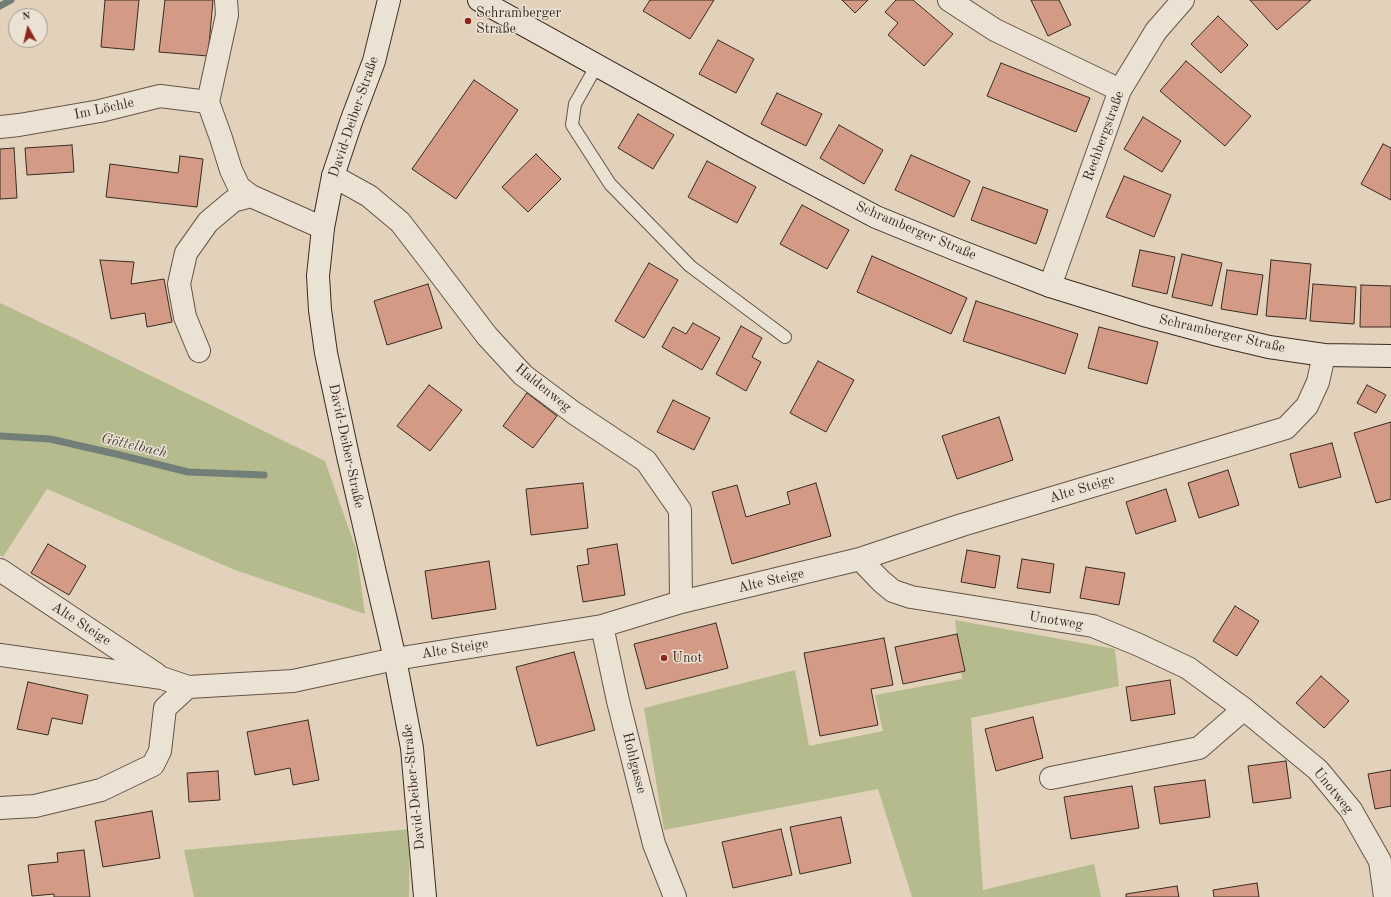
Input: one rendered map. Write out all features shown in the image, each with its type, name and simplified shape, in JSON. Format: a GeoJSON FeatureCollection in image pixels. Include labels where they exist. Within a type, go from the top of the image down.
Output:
{"type":"FeatureCollection","features":[{"type":"Feature","properties":{"kind":"street"},"geometry":{"type":"LineString","coordinates":[[226,0],[227,15],[208,102],[231,170],[239,187],[252,196],[323,228]]}},
{"type":"Feature","properties":{"kind":"street","name":"David-Deiber-Straße"},"geometry":{"type":"LineString","coordinates":[[388,0],[374,61],[333,176],[323,228],[318,276],[320,310],[326,353],[395,659],[412,748],[425,897]]}},
{"type":"Feature","properties":{"kind":"street","name":"Schramberger Straße"},"geometry":{"type":"LineString","coordinates":[[479,0],[744,148],[876,217],[1050,286],[1147,316],[1269,347],[1324,355],[1391,356]]}},
{"type":"Feature","properties":{"kind":"street"},"geometry":{"type":"LineString","coordinates":[[949,0],[995,30],[1120,90]]}},
{"type":"Feature","properties":{"kind":"street","name":"Rechbergstraße"},"geometry":{"type":"LineString","coordinates":[[1050,286],[1120,90],[1156,31],[1183,0]]}},
{"type":"Feature","properties":{"kind":"street","name":"Im Löchle"},"geometry":{"type":"LineString","coordinates":[[0,127],[100,111],[160,96],[208,102]]}},
{"type":"Feature","properties":{"kind":"street","name":"Haldenweg"},"geometry":{"type":"LineString","coordinates":[[333,176],[369,196],[400,222],[487,336],[523,375],[574,413],[646,461],[680,510],[681,602]]}},
{"type":"Feature","properties":{"kind":"street"},"geometry":{"type":"LineString","coordinates":[[199,351],[185,317],[179,284],[186,253],[208,222],[233,201],[252,196]]}},
{"type":"Feature","properties":{"kind":"street","name":"Alte Steige"},"geometry":{"type":"LineString","coordinates":[[0,655],[162,678],[188,687],[293,681],[395,659],[602,626],[681,602],[860,559],[962,525],[1286,428],[1307,406],[1318,382],[1324,355]]}},
{"type":"Feature","properties":{"kind":"street","name":"Unotweg"},"geometry":{"type":"LineString","coordinates":[[860,559],[893,591],[911,597],[1093,626],[1139,645],[1188,668],[1244,709],[1318,770],[1351,810],[1380,861],[1385,897]]}},
{"type":"Feature","properties":{"kind":"street","name":"Alte Steige"},"geometry":{"type":"LineString","coordinates":[[0,570],[162,678]]}},
{"type":"Feature","properties":{"kind":"street","name":"Hohlgasse"},"geometry":{"type":"LineString","coordinates":[[602,626],[618,701],[654,844],[675,897]]}},
{"type":"Feature","properties":{"kind":"street"},"geometry":{"type":"LineString","coordinates":[[0,808],[36,806],[101,790],[153,765],[160,751],[165,708],[188,687]]}},
{"type":"Feature","properties":{"kind":"street"},"geometry":{"type":"LineString","coordinates":[[1051,778],[1199,748],[1244,709]]}},
{"type":"Feature","properties":{"kind":"lane"},"geometry":{"type":"LineString","coordinates":[[597,65],[575,104],[572,125],[610,184],[690,266],[785,337]]}},
{"type":"Feature","properties":{"kind":"green space"},"geometry":{"type":"Polygon","coordinates":[[[0,303],[325,461],[356,549],[365,614],[235,570],[47,489],[3,557],[0,555],[0,303]]]}},
{"type":"Feature","properties":{"kind":"green space"},"geometry":{"type":"Polygon","coordinates":[[[955,620],[1115,649],[1119,686],[971,718],[983,890],[1094,864],[1101,897],[912,897],[878,789],[664,830],[644,708],[795,670],[809,746],[883,731],[875,695],[962,679],[955,620]]]}},
{"type":"Feature","properties":{"kind":"green space"},"geometry":{"type":"Polygon","coordinates":[[[410,829],[409,897],[194,897],[184,850],[410,829]]]}},
{"type":"Feature","properties":{"kind":"building"},"geometry":{"type":"Polygon","coordinates":[[[105,0],[139,0],[134,50],[101,47],[105,0]]]}},
{"type":"Feature","properties":{"kind":"building"},"geometry":{"type":"Polygon","coordinates":[[[165,0],[213,0],[208,56],[159,52],[165,0]]]}},
{"type":"Feature","properties":{"kind":"building"},"geometry":{"type":"Polygon","coordinates":[[[650,0],[714,0],[690,39],[643,11],[650,0]]]}},
{"type":"Feature","properties":{"kind":"building"},"geometry":{"type":"Polygon","coordinates":[[[842,0],[868,0],[855,13],[842,0]]]}},
{"type":"Feature","properties":{"kind":"building"},"geometry":{"type":"Polygon","coordinates":[[[896,0],[913,0],[953,34],[924,66],[888,35],[898,23],[885,12],[896,0]]]}},
{"type":"Feature","properties":{"kind":"building"},"geometry":{"type":"Polygon","coordinates":[[[1031,0],[1059,0],[1071,25],[1048,36],[1031,0]]]}},
{"type":"Feature","properties":{"kind":"building"},"geometry":{"type":"Polygon","coordinates":[[[1250,0],[1311,0],[1277,30],[1250,0]]]}},
{"type":"Feature","properties":{"kind":"building"},"geometry":{"type":"Polygon","coordinates":[[[1218,16],[1248,45],[1221,73],[1191,44],[1218,16]]]}},
{"type":"Feature","properties":{"kind":"building"},"geometry":{"type":"Polygon","coordinates":[[[718,40],[754,59],[736,93],[699,74],[718,40]]]}},
{"type":"Feature","properties":{"kind":"building"},"geometry":{"type":"Polygon","coordinates":[[[1186,61],[1251,116],[1225,146],[1160,91],[1186,61]]]}},
{"type":"Feature","properties":{"kind":"building"},"geometry":{"type":"Polygon","coordinates":[[[1001,63],[1090,98],[1076,132],[987,96],[1001,63]]]}},
{"type":"Feature","properties":{"kind":"building"},"geometry":{"type":"Polygon","coordinates":[[[474,80],[518,110],[456,199],[412,169],[474,80]]]}},
{"type":"Feature","properties":{"kind":"building"},"geometry":{"type":"Polygon","coordinates":[[[777,93],[822,114],[806,146],[761,124],[777,93]]]}},
{"type":"Feature","properties":{"kind":"building"},"geometry":{"type":"Polygon","coordinates":[[[638,114],[674,135],[653,169],[618,148],[638,114]]]}},
{"type":"Feature","properties":{"kind":"building"},"geometry":{"type":"Polygon","coordinates":[[[1143,117],[1181,141],[1162,172],[1124,149],[1143,117]]]}},
{"type":"Feature","properties":{"kind":"building"},"geometry":{"type":"Polygon","coordinates":[[[839,125],[883,150],[864,184],[820,158],[839,125]]]}},
{"type":"Feature","properties":{"kind":"building"},"geometry":{"type":"Polygon","coordinates":[[[1383,144],[1391,148],[1391,200],[1361,184],[1383,144]]]}},
{"type":"Feature","properties":{"kind":"building"},"geometry":{"type":"Polygon","coordinates":[[[72,145],[74,172],[27,175],[25,148],[72,145]]]}},
{"type":"Feature","properties":{"kind":"building"},"geometry":{"type":"Polygon","coordinates":[[[14,148],[17,198],[0,199],[0,149],[14,148]]]}},
{"type":"Feature","properties":{"kind":"building"},"geometry":{"type":"Polygon","coordinates":[[[536,154],[561,179],[528,212],[502,187],[536,154]]]}},
{"type":"Feature","properties":{"kind":"building"},"geometry":{"type":"Polygon","coordinates":[[[911,155],[970,181],[954,217],[895,190],[911,155]]]}},
{"type":"Feature","properties":{"kind":"building"},"geometry":{"type":"Polygon","coordinates":[[[180,156],[203,159],[197,207],[106,197],[110,164],[178,173],[180,156]]]}},
{"type":"Feature","properties":{"kind":"building"},"geometry":{"type":"Polygon","coordinates":[[[707,161],[756,187],[737,223],[688,197],[707,161]]]}},
{"type":"Feature","properties":{"kind":"building"},"geometry":{"type":"Polygon","coordinates":[[[1124,176],[1171,195],[1154,237],[1106,217],[1124,176]]]}},
{"type":"Feature","properties":{"kind":"building"},"geometry":{"type":"Polygon","coordinates":[[[983,187],[1048,210],[1036,244],[971,220],[983,187]]]}},
{"type":"Feature","properties":{"kind":"building"},"geometry":{"type":"Polygon","coordinates":[[[802,205],[849,230],[827,269],[780,244],[802,205]]]}},
{"type":"Feature","properties":{"kind":"building"},"geometry":{"type":"Polygon","coordinates":[[[1140,250],[1175,257],[1167,294],[1132,286],[1140,250]]]}},
{"type":"Feature","properties":{"kind":"building"},"geometry":{"type":"Polygon","coordinates":[[[1182,254],[1222,263],[1212,306],[1172,297],[1182,254]]]}},
{"type":"Feature","properties":{"kind":"building"},"geometry":{"type":"Polygon","coordinates":[[[872,256],[967,298],[951,334],[857,292],[872,256]]]}},
{"type":"Feature","properties":{"kind":"building"},"geometry":{"type":"Polygon","coordinates":[[[100,260],[134,262],[131,284],[164,279],[172,322],[147,327],[145,313],[111,319],[100,260]]]}},
{"type":"Feature","properties":{"kind":"building"},"geometry":{"type":"Polygon","coordinates":[[[1271,260],[1311,264],[1306,319],[1266,316],[1271,260]]]}},
{"type":"Feature","properties":{"kind":"building"},"geometry":{"type":"Polygon","coordinates":[[[649,263],[678,280],[644,338],[615,321],[649,263]]]}},
{"type":"Feature","properties":{"kind":"building"},"geometry":{"type":"Polygon","coordinates":[[[1227,270],[1263,275],[1257,315],[1221,309],[1227,270]]]}},
{"type":"Feature","properties":{"kind":"building"},"geometry":{"type":"Polygon","coordinates":[[[428,284],[442,328],[387,345],[374,301],[428,284]]]}},
{"type":"Feature","properties":{"kind":"building"},"geometry":{"type":"Polygon","coordinates":[[[1313,284],[1356,287],[1354,324],[1310,321],[1313,284]]]}},
{"type":"Feature","properties":{"kind":"building"},"geometry":{"type":"Polygon","coordinates":[[[1361,285],[1391,286],[1391,327],[1360,327],[1361,285]]]}},
{"type":"Feature","properties":{"kind":"building"},"geometry":{"type":"Polygon","coordinates":[[[976,301],[1078,334],[1065,374],[963,341],[976,301]]]}},
{"type":"Feature","properties":{"kind":"building"},"geometry":{"type":"Polygon","coordinates":[[[693,323],[720,338],[702,370],[662,347],[673,327],[686,334],[693,323]]]}},
{"type":"Feature","properties":{"kind":"building"},"geometry":{"type":"Polygon","coordinates":[[[741,326],[762,338],[752,357],[761,362],[746,391],[716,374],[741,326]]]}},
{"type":"Feature","properties":{"kind":"building"},"geometry":{"type":"Polygon","coordinates":[[[1099,327],[1158,342],[1147,384],[1088,368],[1099,327]]]}},
{"type":"Feature","properties":{"kind":"building"},"geometry":{"type":"Polygon","coordinates":[[[818,361],[854,380],[826,432],[790,413],[818,361]]]}},
{"type":"Feature","properties":{"kind":"building"},"geometry":{"type":"Polygon","coordinates":[[[429,385],[462,410],[430,451],[397,426],[429,385]]]}},
{"type":"Feature","properties":{"kind":"building"},"geometry":{"type":"Polygon","coordinates":[[[1367,385],[1386,395],[1376,413],[1357,403],[1367,385]]]}},
{"type":"Feature","properties":{"kind":"building"},"geometry":{"type":"Polygon","coordinates":[[[527,393],[557,416],[533,448],[503,426],[527,393]]]}},
{"type":"Feature","properties":{"kind":"building"},"geometry":{"type":"Polygon","coordinates":[[[673,400],[710,418],[694,450],[657,432],[673,400]]]}},
{"type":"Feature","properties":{"kind":"building"},"geometry":{"type":"Polygon","coordinates":[[[999,417],[1013,460],[957,479],[942,436],[999,417]]]}},
{"type":"Feature","properties":{"kind":"building"},"geometry":{"type":"Polygon","coordinates":[[[1391,422],[1391,499],[1376,503],[1354,433],[1391,422]]]}},
{"type":"Feature","properties":{"kind":"building"},"geometry":{"type":"Polygon","coordinates":[[[1332,443],[1341,477],[1299,488],[1290,454],[1332,443]]]}},
{"type":"Feature","properties":{"kind":"building"},"geometry":{"type":"Polygon","coordinates":[[[1228,470],[1239,505],[1199,518],[1188,483],[1228,470]]]}},
{"type":"Feature","properties":{"kind":"building"},"geometry":{"type":"Polygon","coordinates":[[[583,483],[588,528],[531,535],[526,489],[583,483]]]}},
{"type":"Feature","properties":{"kind":"building"},"geometry":{"type":"Polygon","coordinates":[[[816,483],[831,536],[732,564],[712,492],[737,485],[746,517],[790,504],[787,492],[816,483]]]}},
{"type":"Feature","properties":{"kind":"building"},"geometry":{"type":"Polygon","coordinates":[[[1166,489],[1176,521],[1136,534],[1126,502],[1166,489]]]}},
{"type":"Feature","properties":{"kind":"building"},"geometry":{"type":"Polygon","coordinates":[[[48,544],[86,566],[69,595],[31,573],[48,544]]]}},
{"type":"Feature","properties":{"kind":"building"},"geometry":{"type":"Polygon","coordinates":[[[617,544],[625,595],[583,602],[577,566],[589,564],[587,549],[617,544]]]}},
{"type":"Feature","properties":{"kind":"building"},"geometry":{"type":"Polygon","coordinates":[[[967,550],[1000,556],[995,588],[961,582],[967,550]]]}},
{"type":"Feature","properties":{"kind":"building"},"geometry":{"type":"Polygon","coordinates":[[[1022,559],[1054,564],[1050,593],[1017,588],[1022,559]]]}},
{"type":"Feature","properties":{"kind":"building"},"geometry":{"type":"Polygon","coordinates":[[[489,561],[496,609],[432,619],[425,571],[489,561]]]}},
{"type":"Feature","properties":{"kind":"building"},"geometry":{"type":"Polygon","coordinates":[[[1086,567],[1125,573],[1119,605],[1080,598],[1086,567]]]}},
{"type":"Feature","properties":{"kind":"building"},"geometry":{"type":"Polygon","coordinates":[[[1235,606],[1259,621],[1237,656],[1213,641],[1235,606]]]}},
{"type":"Feature","properties":{"kind":"building"},"geometry":{"type":"Polygon","coordinates":[[[716,623],[728,668],[646,689],[634,644],[716,623]]]}},
{"type":"Feature","properties":{"kind":"building"},"geometry":{"type":"Polygon","coordinates":[[[957,634],[965,671],[903,684],[895,647],[957,634]]]}},
{"type":"Feature","properties":{"kind":"building"},"geometry":{"type":"Polygon","coordinates":[[[884,638],[893,685],[871,689],[878,725],[820,736],[804,653],[884,638]]]}},
{"type":"Feature","properties":{"kind":"building"},"geometry":{"type":"Polygon","coordinates":[[[574,652],[595,730],[537,746],[516,667],[574,652]]]}},
{"type":"Feature","properties":{"kind":"building"},"geometry":{"type":"Polygon","coordinates":[[[1321,676],[1349,701],[1324,728],[1296,703],[1321,676]]]}},
{"type":"Feature","properties":{"kind":"building"},"geometry":{"type":"Polygon","coordinates":[[[1170,680],[1175,714],[1131,721],[1126,687],[1170,680]]]}},
{"type":"Feature","properties":{"kind":"building"},"geometry":{"type":"Polygon","coordinates":[[[28,682],[88,695],[82,724],[52,718],[48,735],[17,729],[28,682]]]}},
{"type":"Feature","properties":{"kind":"building"},"geometry":{"type":"Polygon","coordinates":[[[1033,717],[1043,758],[996,771],[985,729],[1033,717]]]}},
{"type":"Feature","properties":{"kind":"building"},"geometry":{"type":"Polygon","coordinates":[[[308,720],[319,780],[293,785],[290,768],[255,775],[247,732],[308,720]]]}},
{"type":"Feature","properties":{"kind":"building"},"geometry":{"type":"Polygon","coordinates":[[[1286,761],[1291,798],[1253,803],[1248,766],[1286,761]]]}},
{"type":"Feature","properties":{"kind":"building"},"geometry":{"type":"Polygon","coordinates":[[[1391,770],[1391,806],[1375,809],[1368,774],[1391,770]]]}},
{"type":"Feature","properties":{"kind":"building"},"geometry":{"type":"Polygon","coordinates":[[[218,771],[220,800],[189,802],[187,773],[218,771]]]}},
{"type":"Feature","properties":{"kind":"building"},"geometry":{"type":"Polygon","coordinates":[[[1205,780],[1210,817],[1160,824],[1154,787],[1205,780]]]}},
{"type":"Feature","properties":{"kind":"building"},"geometry":{"type":"Polygon","coordinates":[[[1132,786],[1139,828],[1071,839],[1064,797],[1132,786]]]}},
{"type":"Feature","properties":{"kind":"building"},"geometry":{"type":"Polygon","coordinates":[[[152,811],[160,858],[103,867],[95,821],[152,811]]]}},
{"type":"Feature","properties":{"kind":"building"},"geometry":{"type":"Polygon","coordinates":[[[841,817],[851,863],[800,874],[790,827],[841,817]]]}},
{"type":"Feature","properties":{"kind":"building"},"geometry":{"type":"Polygon","coordinates":[[[781,829],[792,875],[733,888],[722,842],[781,829]]]}},
{"type":"Feature","properties":{"kind":"building"},"geometry":{"type":"Polygon","coordinates":[[[84,850],[90,897],[54,897],[54,894],[32,896],[28,865],[58,862],[57,853],[84,850]]]}},
{"type":"Feature","properties":{"kind":"building"},"geometry":{"type":"Polygon","coordinates":[[[1257,883],[1259,897],[1214,897],[1213,890],[1257,883]]]}},
{"type":"Feature","properties":{"kind":"building"},"geometry":{"type":"Polygon","coordinates":[[[1177,886],[1179,897],[1126,897],[1126,894],[1177,886]]]}},
{"type":"Feature","properties":{"kind":"waterway"},"geometry":{"type":"LineString","coordinates":[[0,6],[11,0]]}},
{"type":"Feature","properties":{"kind":"waterway","name":"Göttelbach"},"geometry":{"type":"LineString","coordinates":[[0,436],[50,439],[188,472],[264,475]]}},
{"type":"Feature","properties":{"kind":"place","name":"Schramberger Straße"},"geometry":{"type":"Point","coordinates":[468,21]}},
{"type":"Feature","properties":{"kind":"place","name":"Unot"},"geometry":{"type":"Point","coordinates":[664,658]}}]}
